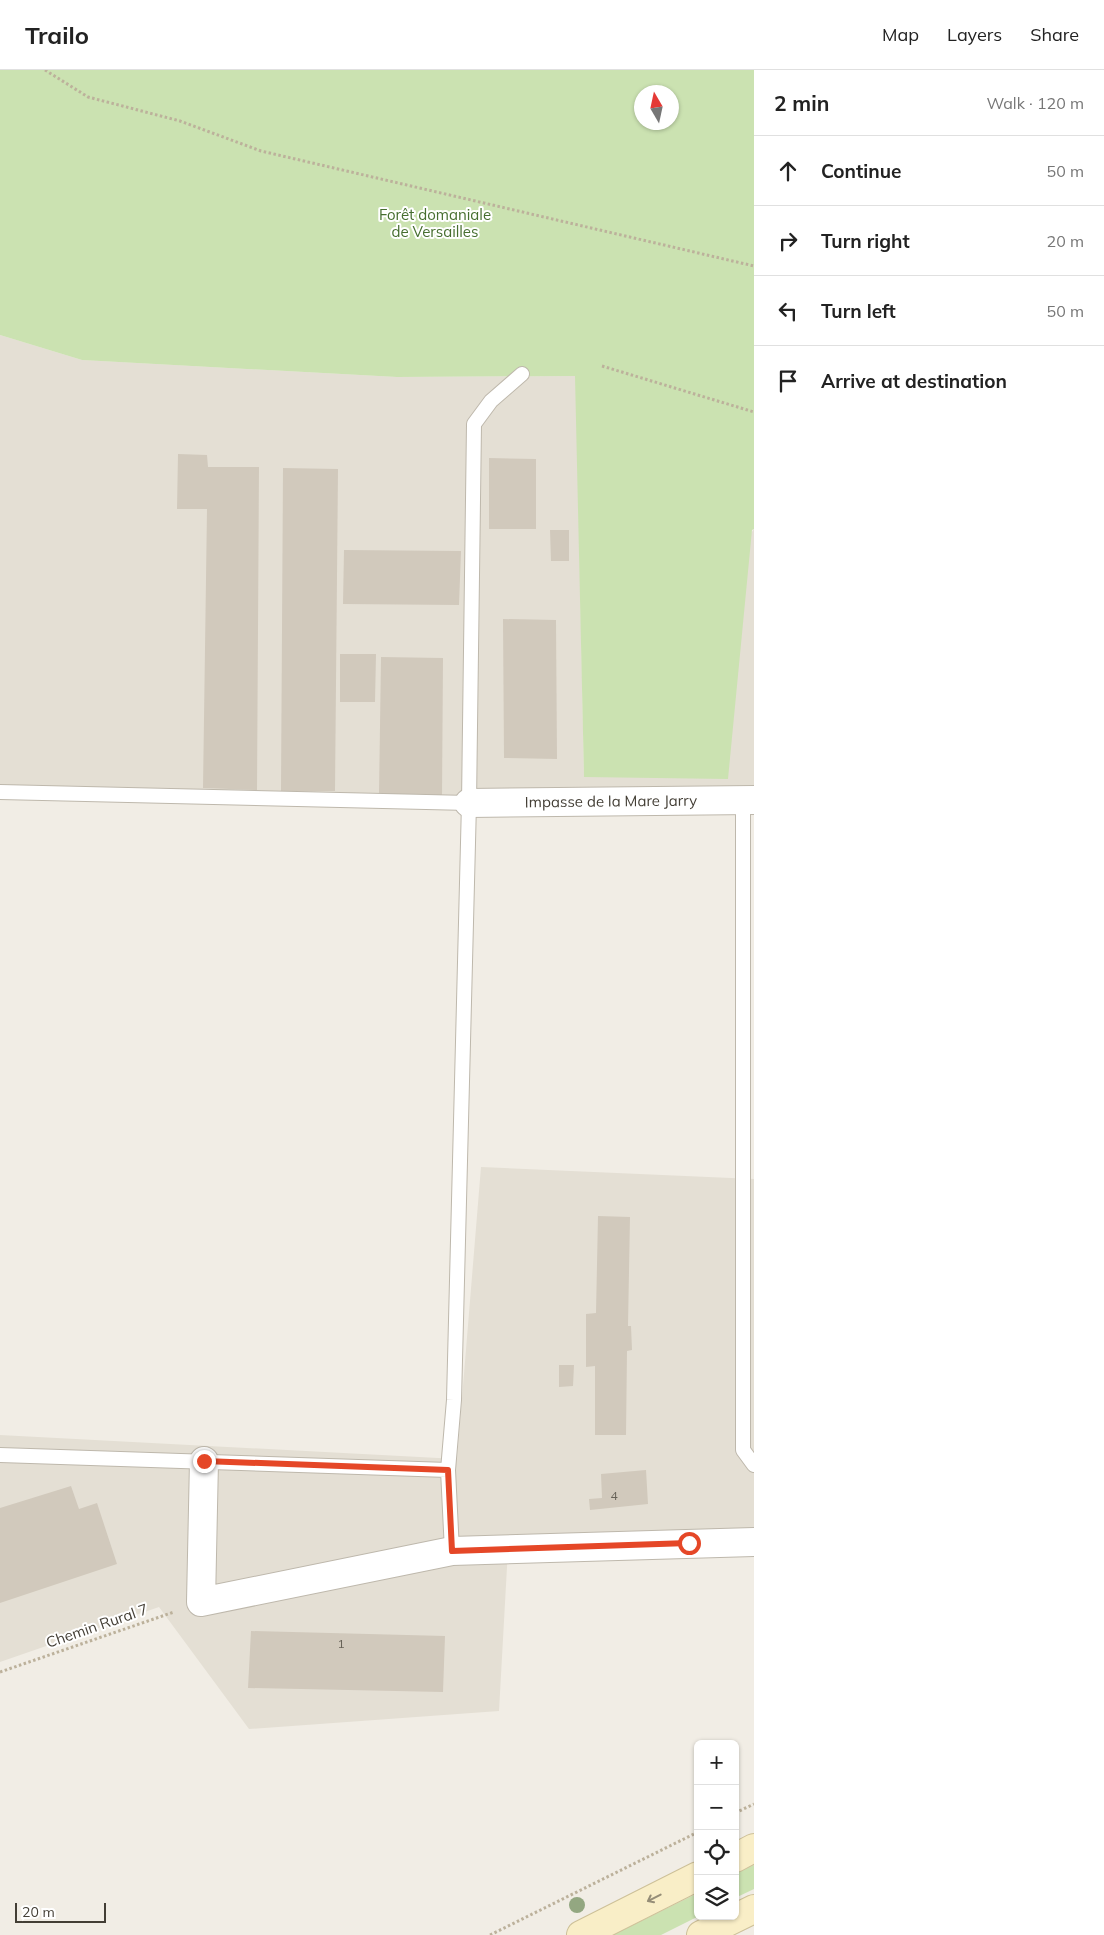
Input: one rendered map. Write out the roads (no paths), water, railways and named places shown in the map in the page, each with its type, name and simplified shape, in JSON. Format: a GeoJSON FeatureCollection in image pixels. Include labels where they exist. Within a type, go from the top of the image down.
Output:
{"type":"FeatureCollection","features":[{"type":"Feature","properties":{"kind":"main road"},"geometry":{"type":"LineString","coordinates":[[739,1856],[754,1848]]}},
{"type":"Feature","properties":{"kind":"main road"},"geometry":{"type":"LineString","coordinates":[[581,1935],[694,1878]]}},
{"type":"Feature","properties":{"kind":"main road"},"geometry":{"type":"LineString","coordinates":[[701,1935],[754,1908]]}},
{"type":"Feature","properties":{"kind":"street","name":"Impasse de la Mare Jarry"},"geometry":{"type":"LineString","coordinates":[[469,803],[748,799]]}},
{"type":"Feature","properties":{"kind":"street"},"geometry":{"type":"LineString","coordinates":[[204,1461],[201,1602],[452,1551],[754,1542]]}},
{"type":"Feature","properties":{"kind":"lane"},"geometry":{"type":"LineString","coordinates":[[452,1551],[448,1470],[454,1400],[469,803],[474,424],[491,401],[522,374]]}},
{"type":"Feature","properties":{"kind":"lane"},"geometry":{"type":"LineString","coordinates":[[0,792],[469,803]]}},
{"type":"Feature","properties":{"kind":"lane"},"geometry":{"type":"LineString","coordinates":[[748,799],[743,1450],[754,1464]]}},
{"type":"Feature","properties":{"kind":"lane"},"geometry":{"type":"LineString","coordinates":[[0,1454],[448,1470]]}},
{"type":"Feature","properties":{"kind":"park label","name":"Forêt domaniale de Versailles"},"geometry":{"type":"Point","coordinates":[435,224]}}]}
